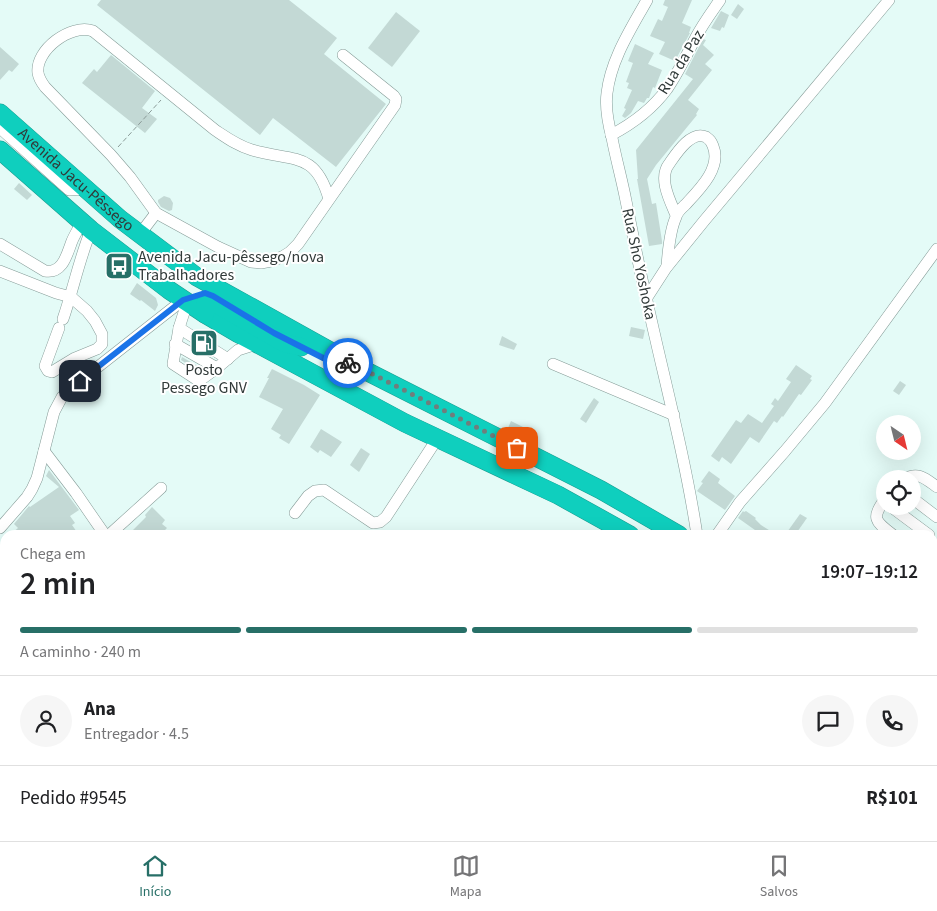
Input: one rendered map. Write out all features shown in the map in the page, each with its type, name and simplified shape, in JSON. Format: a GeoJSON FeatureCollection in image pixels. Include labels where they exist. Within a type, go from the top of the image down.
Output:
{"type":"FeatureCollection","features":[{"type":"Feature","properties":{"kind":"highway","name":"Avenida Jacu-Pêssego"},"geometry":{"type":"LineString","coordinates":[[0,113],[111,212],[172,261],[197,277],[351,363],[601,490],[670,530]]}},
{"type":"Feature","properties":{"kind":"highway","name":"Avenida Jacu-Pêssego"},"geometry":{"type":"LineString","coordinates":[[0,150],[86,226],[139,268],[204,314],[369,404],[437,439],[558,495],[621,530]]}},
{"type":"Feature","properties":{"kind":"highway"},"geometry":{"type":"LineString","coordinates":[[66,208],[84,212],[166,277],[171,275],[174,270],[172,261]]}},
{"type":"Feature","properties":{"kind":"highway"},"geometry":{"type":"LineString","coordinates":[[172,261],[180,274],[185,301],[205,293],[274,333],[331,362],[351,363]]}},
{"type":"Feature","properties":{"kind":"highway"},"geometry":{"type":"LineString","coordinates":[[204,314],[205,304],[211,302],[284,343],[301,347]]}},
{"type":"Feature","properties":{"kind":"street","name":"Rua Sho Yoshoka"},"geometry":{"type":"LineString","coordinates":[[648,0],[614,62],[607,93],[606,108],[646,299],[674,415],[696,530]]}},
{"type":"Feature","properties":{"kind":"street","name":"Rua da Paz"},"geometry":{"type":"LineString","coordinates":[[611,135],[643,114],[666,90],[696,37],[720,0]]}},
{"type":"Feature","properties":{"kind":"street"},"geometry":{"type":"LineString","coordinates":[[646,299],[666,268],[889,0]]}},
{"type":"Feature","properties":{"kind":"street"},"geometry":{"type":"LineString","coordinates":[[329,199],[322,179],[312,166],[303,161],[241,146],[215,130],[92,31],[81,29],[67,33],[49,47],[39,61],[38,74],[44,87],[111,156],[156,213],[218,247],[251,262],[261,263],[271,261],[290,252],[298,244],[396,103],[394,96],[343,55]]}},
{"type":"Feature","properties":{"kind":"street"},"geometry":{"type":"LineString","coordinates":[[0,128],[69,190],[86,189]]}},
{"type":"Feature","properties":{"kind":"street"},"geometry":{"type":"LineString","coordinates":[[666,268],[668,248],[676,215],[707,180],[715,162],[715,150],[711,141],[703,136],[694,137],[681,148],[666,168],[664,182],[676,215]]}},
{"type":"Feature","properties":{"kind":"street"},"geometry":{"type":"LineString","coordinates":[[140,234],[156,213]]}},
{"type":"Feature","properties":{"kind":"street"},"geometry":{"type":"LineString","coordinates":[[0,244],[45,271],[51,272],[63,264],[73,238],[86,226]]}},
{"type":"Feature","properties":{"kind":"street"},"geometry":{"type":"LineString","coordinates":[[0,271],[71,297],[87,311],[102,334],[102,344],[97,349],[75,358],[52,372],[48,371],[46,366],[71,297],[81,258],[86,226]]}},
{"type":"Feature","properties":{"kind":"street"},"geometry":{"type":"LineString","coordinates":[[720,530],[740,502],[786,451],[825,403],[937,249]]}},
{"type":"Feature","properties":{"kind":"street"},"geometry":{"type":"LineString","coordinates":[[185,301],[173,364],[199,381],[238,350],[257,344]]}},
{"type":"Feature","properties":{"kind":"street"},"geometry":{"type":"LineString","coordinates":[[0,528],[22,504],[32,489],[37,478],[54,412],[62,397],[70,388],[98,366],[185,301]]}},
{"type":"Feature","properties":{"kind":"street"},"geometry":{"type":"LineString","coordinates":[[179,328],[228,359]]}},
{"type":"Feature","properties":{"kind":"street"},"geometry":{"type":"LineString","coordinates":[[176,344],[217,368]]}},
{"type":"Feature","properties":{"kind":"street"},"geometry":{"type":"LineString","coordinates":[[553,364],[674,415]]}},
{"type":"Feature","properties":{"kind":"street"},"geometry":{"type":"LineString","coordinates":[[295,513],[308,496],[315,491],[324,490],[373,523],[380,522],[386,517],[437,439]]}},
{"type":"Feature","properties":{"kind":"street"},"geometry":{"type":"LineString","coordinates":[[44,451],[103,530]]}},
{"type":"Feature","properties":{"kind":"street"},"geometry":{"type":"LineString","coordinates":[[921,476],[937,487]]}},
{"type":"Feature","properties":{"kind":"street"},"geometry":{"type":"LineString","coordinates":[[113,530],[161,488]]}},
{"type":"Feature","properties":{"kind":"street"},"geometry":{"type":"LineString","coordinates":[[921,505],[937,517]]}},
{"type":"Feature","properties":{"kind":"street"},"geometry":{"type":"LineString","coordinates":[[876,515],[880,525],[886,530]]}},
{"type":"Feature","properties":{"kind":"street"},"geometry":{"type":"LineString","coordinates":[[903,515],[922,530]]}},
{"type":"Feature","properties":{"kind":"path"},"geometry":{"type":"LineString","coordinates":[[111,156],[168,92]]}},
{"type":"Feature","properties":{"kind":"building"},"geometry":{"type":"Polygon","coordinates":[[[101,0],[289,0],[337,38],[324,54],[386,104],[336,167],[273,118],[260,135],[97,5],[101,0]]]}},
{"type":"Feature","properties":{"kind":"building"},"geometry":{"type":"Polygon","coordinates":[[[665,0],[692,0],[682,23],[691,27],[690,33],[675,61],[659,54],[665,42],[650,36],[658,19],[662,21],[668,7],[663,5],[665,0]]]}},
{"type":"Feature","properties":{"kind":"building"},"geometry":{"type":"Polygon","coordinates":[[[738,4],[744,9],[737,19],[731,15],[738,4]]]}},
{"type":"Feature","properties":{"kind":"building"},"geometry":{"type":"Polygon","coordinates":[[[721,11],[729,15],[724,28],[722,27],[720,31],[711,28],[721,11]]]}},
{"type":"Feature","properties":{"kind":"building"},"geometry":{"type":"Polygon","coordinates":[[[396,12],[420,31],[392,67],[368,48],[396,12]]]}},
{"type":"Feature","properties":{"kind":"building"},"geometry":{"type":"Polygon","coordinates":[[[703,39],[706,40],[703,45],[714,55],[705,64],[712,70],[688,100],[699,109],[697,115],[656,165],[647,179],[652,204],[656,203],[662,241],[662,244],[649,246],[637,179],[636,150],[693,79],[685,74],[703,39]]]}},
{"type":"Feature","properties":{"kind":"building"},"geometry":{"type":"Polygon","coordinates":[[[635,44],[654,53],[648,64],[662,70],[649,98],[644,103],[638,101],[631,113],[625,118],[622,116],[626,109],[624,108],[632,90],[627,88],[629,83],[626,82],[633,63],[628,61],[635,44]]]}},
{"type":"Feature","properties":{"kind":"building"},"geometry":{"type":"Polygon","coordinates":[[[0,47],[19,64],[12,72],[9,70],[0,80],[0,47]]]}},
{"type":"Feature","properties":{"kind":"building"},"geometry":{"type":"Polygon","coordinates":[[[111,55],[155,91],[142,108],[157,119],[145,133],[82,83],[94,69],[97,72],[111,55]]]}},
{"type":"Feature","properties":{"kind":"building"},"geometry":{"type":"Polygon","coordinates":[[[19,183],[32,195],[27,200],[14,189],[19,183]]]}},
{"type":"Feature","properties":{"kind":"building"},"geometry":{"type":"Polygon","coordinates":[[[164,196],[170,198],[173,203],[172,210],[169,211],[161,207],[158,202],[164,196]]]}},
{"type":"Feature","properties":{"kind":"building"},"geometry":{"type":"Polygon","coordinates":[[[137,283],[156,298],[158,305],[155,311],[130,294],[137,283]]]}},
{"type":"Feature","properties":{"kind":"building"},"geometry":{"type":"Polygon","coordinates":[[[631,327],[645,330],[643,339],[629,336],[631,327]]]}},
{"type":"Feature","properties":{"kind":"building"},"geometry":{"type":"Polygon","coordinates":[[[502,336],[517,344],[514,350],[499,345],[502,336]]]}},
{"type":"Feature","properties":{"kind":"building"},"geometry":{"type":"Polygon","coordinates":[[[182,357],[203,369],[199,372],[181,360],[182,357]]]}},
{"type":"Feature","properties":{"kind":"building"},"geometry":{"type":"Polygon","coordinates":[[[796,365],[812,376],[810,379],[812,380],[801,395],[799,394],[783,417],[777,423],[774,421],[759,443],[750,437],[731,464],[722,457],[719,462],[711,456],[736,420],[741,423],[748,414],[762,423],[774,406],[771,404],[775,398],[778,401],[791,382],[786,379],[796,365]]]}},
{"type":"Feature","properties":{"kind":"building"},"geometry":{"type":"Polygon","coordinates":[[[272,369],[320,395],[289,444],[279,438],[281,435],[271,429],[283,409],[259,397],[272,369]]]}},
{"type":"Feature","properties":{"kind":"building"},"geometry":{"type":"Polygon","coordinates":[[[900,381],[906,385],[899,395],[893,391],[900,381]]]}},
{"type":"Feature","properties":{"kind":"building"},"geometry":{"type":"Polygon","coordinates":[[[594,398],[599,402],[586,423],[580,419],[594,398]]]}},
{"type":"Feature","properties":{"kind":"building"},"geometry":{"type":"Polygon","coordinates":[[[511,421],[523,427],[520,434],[508,428],[511,421]]]}},
{"type":"Feature","properties":{"kind":"building"},"geometry":{"type":"Polygon","coordinates":[[[321,429],[342,442],[331,457],[320,450],[318,453],[310,447],[321,429]]]}},
{"type":"Feature","properties":{"kind":"building"},"geometry":{"type":"Polygon","coordinates":[[[361,448],[370,454],[359,472],[350,465],[361,448]]]}},
{"type":"Feature","properties":{"kind":"building"},"geometry":{"type":"Polygon","coordinates":[[[49,470],[79,510],[70,516],[75,523],[72,525],[76,530],[16,530],[18,528],[14,524],[29,506],[59,487],[46,476],[49,470]]]}},
{"type":"Feature","properties":{"kind":"building"},"geometry":{"type":"Polygon","coordinates":[[[709,471],[720,479],[718,483],[735,496],[725,510],[697,491],[709,471]]]}},
{"type":"Feature","properties":{"kind":"building"},"geometry":{"type":"Polygon","coordinates":[[[152,507],[165,520],[162,524],[167,528],[165,530],[133,530],[146,517],[145,515],[152,507]]]}},
{"type":"Feature","properties":{"kind":"building"},"geometry":{"type":"Polygon","coordinates":[[[743,511],[746,511],[769,530],[755,530],[738,518],[743,511]]]}},
{"type":"Feature","properties":{"kind":"building"},"geometry":{"type":"Polygon","coordinates":[[[800,514],[807,518],[799,530],[789,530],[800,514]]]}},
{"type":"Feature","properties":{"kind":"way so far"},"geometry":{"type":"LineString","coordinates":[[348,363],[517,448]]}},
{"type":"Feature","properties":{"kind":"place","name":"Avenida Jacu-pêssego/nova Trabalhadores"},"geometry":{"type":"Point","coordinates":[119,266]}},
{"type":"Feature","properties":{"kind":"place","name":"Posto Pessego GNV"},"geometry":{"type":"Point","coordinates":[204,343]}},
{"type":"Feature","properties":{"kind":"route"},"geometry":{"type":"LineString","coordinates":[[80,381],[183,300],[201,293],[213,296],[274,333],[331,362],[348,363]]}}]}
